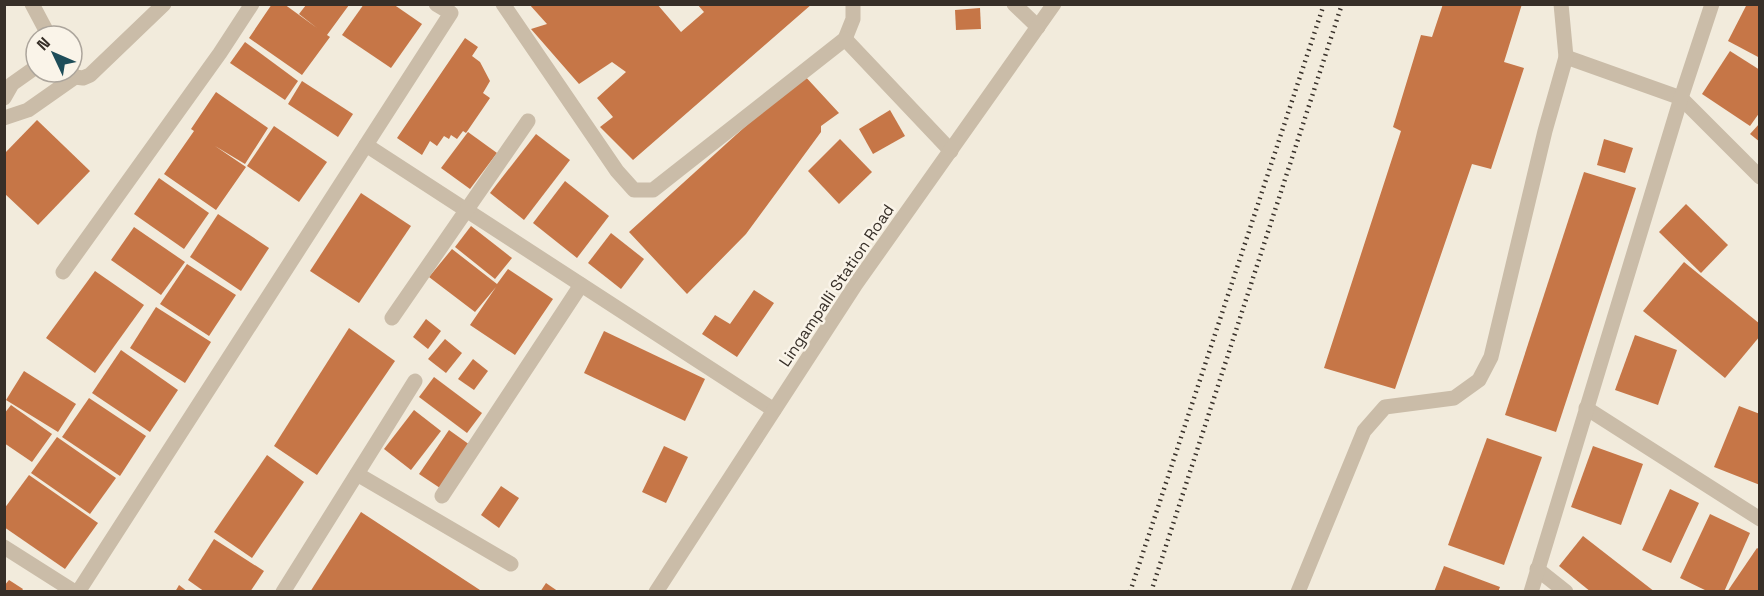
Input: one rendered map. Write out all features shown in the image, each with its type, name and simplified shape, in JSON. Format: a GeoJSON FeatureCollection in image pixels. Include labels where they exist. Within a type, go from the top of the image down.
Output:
{"type":"FeatureCollection","features":[{"type":"Feature","properties":{"kind":"street"},"geometry":{"type":"LineString","coordinates":[[32,4],[43,24]]}},
{"type":"Feature","properties":{"kind":"street"},"geometry":{"type":"LineString","coordinates":[[84,78],[90,75],[164,4]]}},
{"type":"Feature","properties":{"kind":"street"},"geometry":{"type":"LineString","coordinates":[[63,272],[220,53],[252,4]]}},
{"type":"Feature","properties":{"kind":"street"},"geometry":{"type":"LineString","coordinates":[[4,547],[77,591],[451,13],[436,4]]}},
{"type":"Feature","properties":{"kind":"street"},"geometry":{"type":"LineString","coordinates":[[503,4],[617,171],[634,190],[652,190],[845,39],[853,19],[853,4]]}},
{"type":"Feature","properties":{"kind":"street"},"geometry":{"type":"LineString","coordinates":[[1014,4],[1038,27]]}},
{"type":"Feature","properties":{"kind":"street","name":"Lingampalli Station Road"},"geometry":{"type":"LineString","coordinates":[[656,591],[856,284],[1054,4]]}},
{"type":"Feature","properties":{"kind":"street"},"geometry":{"type":"LineString","coordinates":[[1298,591],[1364,431],[1385,406],[1454,398],[1479,380],[1491,357],[1545,130],[1566,57],[1561,4]]}},
{"type":"Feature","properties":{"kind":"street"},"geometry":{"type":"LineString","coordinates":[[1531,591],[1681,98],[1712,4]]}},
{"type":"Feature","properties":{"kind":"street"},"geometry":{"type":"LineString","coordinates":[[845,39],[951,151]]}},
{"type":"Feature","properties":{"kind":"street"},"geometry":{"type":"LineString","coordinates":[[1566,57],[1681,98],[1760,177]]}},
{"type":"Feature","properties":{"kind":"street"},"geometry":{"type":"LineString","coordinates":[[4,98],[12,84],[24,76]]}},
{"type":"Feature","properties":{"kind":"street"},"geometry":{"type":"LineString","coordinates":[[4,118],[28,110],[60,84]]}},
{"type":"Feature","properties":{"kind":"street"},"geometry":{"type":"LineString","coordinates":[[392,318],[528,121]]}},
{"type":"Feature","properties":{"kind":"street"},"geometry":{"type":"LineString","coordinates":[[366,145],[774,410]]}},
{"type":"Feature","properties":{"kind":"street"},"geometry":{"type":"LineString","coordinates":[[442,496],[581,285]]}},
{"type":"Feature","properties":{"kind":"street"},"geometry":{"type":"LineString","coordinates":[[283,591],[415,381]]}},
{"type":"Feature","properties":{"kind":"street"},"geometry":{"type":"LineString","coordinates":[[1586,408],[1760,519]]}},
{"type":"Feature","properties":{"kind":"street"},"geometry":{"type":"LineString","coordinates":[[357,474],[511,564]]}},
{"type":"Feature","properties":{"kind":"street"},"geometry":{"type":"LineString","coordinates":[[1537,569],[1566,591]]}},
{"type":"Feature","properties":{"kind":"building"},"geometry":{"type":"Polygon","coordinates":[[[272,4],[284,4],[317,28],[299,14],[306,5],[349,5],[327,35],[330,37],[302,75],[249,38],[272,4]]]}},
{"type":"Feature","properties":{"kind":"building"},"geometry":{"type":"Polygon","coordinates":[[[364,4],[393,4],[422,24],[391,68],[342,35],[364,4]]]}},
{"type":"Feature","properties":{"kind":"building"},"geometry":{"type":"Polygon","coordinates":[[[529,4],[657,4],[681,32],[704,12],[697,4],[812,4],[633,160],[600,127],[613,117],[597,98],[626,72],[612,62],[579,84],[531,29],[547,24],[529,4]]]}},
{"type":"Feature","properties":{"kind":"building"},"geometry":{"type":"Polygon","coordinates":[[[1443,4],[1522,4],[1504,62],[1524,68],[1491,169],[1472,164],[1395,389],[1324,368],[1401,131],[1393,127],[1421,35],[1432,37],[1443,4]]]}},
{"type":"Feature","properties":{"kind":"building"},"geometry":{"type":"Polygon","coordinates":[[[1747,4],[1760,4],[1760,58],[1728,41],[1747,4]]]}},
{"type":"Feature","properties":{"kind":"building"},"geometry":{"type":"Polygon","coordinates":[[[980,8],[981,29],[956,30],[955,10],[980,8]]]}},
{"type":"Feature","properties":{"kind":"building"},"geometry":{"type":"Polygon","coordinates":[[[465,38],[478,47],[472,56],[480,62],[490,81],[483,93],[490,98],[466,133],[463,131],[457,139],[451,135],[449,139],[444,136],[437,146],[430,141],[422,155],[397,138],[465,38]]]}},
{"type":"Feature","properties":{"kind":"building"},"geometry":{"type":"Polygon","coordinates":[[[245,42],[298,81],[285,100],[230,63],[245,42]]]}},
{"type":"Feature","properties":{"kind":"building"},"geometry":{"type":"Polygon","coordinates":[[[1730,51],[1760,70],[1760,112],[1750,126],[1702,94],[1730,51]]]}},
{"type":"Feature","properties":{"kind":"building"},"geometry":{"type":"Polygon","coordinates":[[[803,74],[839,113],[821,126],[821,132],[746,234],[687,294],[629,232],[803,74]]]}},
{"type":"Feature","properties":{"kind":"building"},"geometry":{"type":"Polygon","coordinates":[[[302,81],[353,114],[338,137],[288,104],[302,81]]]}},
{"type":"Feature","properties":{"kind":"building"},"geometry":{"type":"Polygon","coordinates":[[[216,92],[268,128],[245,164],[215,146],[246,167],[216,210],[164,174],[194,131],[191,129],[216,92]]]}},
{"type":"Feature","properties":{"kind":"building"},"geometry":{"type":"Polygon","coordinates":[[[890,110],[905,136],[873,154],[859,129],[890,110]]]}},
{"type":"Feature","properties":{"kind":"building"},"geometry":{"type":"Polygon","coordinates":[[[37,120],[90,171],[38,225],[4,193],[4,154],[37,120]]]}},
{"type":"Feature","properties":{"kind":"building"},"geometry":{"type":"Polygon","coordinates":[[[1760,123],[1760,142],[1750,134],[1760,123]]]}},
{"type":"Feature","properties":{"kind":"building"},"geometry":{"type":"Polygon","coordinates":[[[274,126],[327,162],[299,202],[247,166],[274,126]]]}},
{"type":"Feature","properties":{"kind":"building"},"geometry":{"type":"Polygon","coordinates":[[[468,132],[497,153],[470,189],[441,168],[468,132]]]}},
{"type":"Feature","properties":{"kind":"building"},"geometry":{"type":"Polygon","coordinates":[[[536,134],[570,160],[524,220],[490,193],[536,134]]]}},
{"type":"Feature","properties":{"kind":"building"},"geometry":{"type":"Polygon","coordinates":[[[840,139],[872,172],[839,204],[808,171],[840,139]]]}},
{"type":"Feature","properties":{"kind":"building"},"geometry":{"type":"Polygon","coordinates":[[[1604,139],[1633,148],[1625,173],[1597,165],[1604,139]]]}},
{"type":"Feature","properties":{"kind":"building"},"geometry":{"type":"Polygon","coordinates":[[[1584,172],[1636,188],[1556,432],[1505,415],[1584,172]]]}},
{"type":"Feature","properties":{"kind":"building"},"geometry":{"type":"Polygon","coordinates":[[[159,178],[209,213],[184,249],[134,214],[159,178]]]}},
{"type":"Feature","properties":{"kind":"building"},"geometry":{"type":"Polygon","coordinates":[[[565,181],[609,216],[577,258],[533,223],[565,181]]]}},
{"type":"Feature","properties":{"kind":"building"},"geometry":{"type":"Polygon","coordinates":[[[361,193],[411,226],[359,303],[310,271],[361,193]]]}},
{"type":"Feature","properties":{"kind":"building"},"geometry":{"type":"Polygon","coordinates":[[[1686,204],[1728,245],[1701,273],[1659,232],[1686,204]]]}},
{"type":"Feature","properties":{"kind":"building"},"geometry":{"type":"Polygon","coordinates":[[[218,214],[269,248],[241,291],[190,257],[218,214]]]}},
{"type":"Feature","properties":{"kind":"building"},"geometry":{"type":"Polygon","coordinates":[[[471,226],[512,258],[495,279],[455,247],[471,226]]]}},
{"type":"Feature","properties":{"kind":"building"},"geometry":{"type":"Polygon","coordinates":[[[134,227],[185,262],[161,295],[111,260],[134,227]]]}},
{"type":"Feature","properties":{"kind":"building"},"geometry":{"type":"Polygon","coordinates":[[[611,233],[644,259],[621,289],[588,263],[611,233]]]}},
{"type":"Feature","properties":{"kind":"building"},"geometry":{"type":"Polygon","coordinates":[[[452,249],[497,284],[508,269],[553,299],[515,355],[470,325],[496,287],[475,312],[429,277],[452,249]]]}},
{"type":"Feature","properties":{"kind":"building"},"geometry":{"type":"Polygon","coordinates":[[[1684,262],[1760,324],[1760,336],[1725,378],[1643,311],[1684,262]]]}},
{"type":"Feature","properties":{"kind":"building"},"geometry":{"type":"Polygon","coordinates":[[[187,264],[236,295],[209,336],[160,304],[187,264]]]}},
{"type":"Feature","properties":{"kind":"building"},"geometry":{"type":"Polygon","coordinates":[[[95,271],[144,305],[95,373],[46,338],[95,271]]]}},
{"type":"Feature","properties":{"kind":"building"},"geometry":{"type":"Polygon","coordinates":[[[754,290],[774,303],[737,357],[702,334],[715,315],[730,324],[754,290]]]}},
{"type":"Feature","properties":{"kind":"building"},"geometry":{"type":"Polygon","coordinates":[[[156,307],[211,342],[185,383],[130,348],[156,307]]]}},
{"type":"Feature","properties":{"kind":"building"},"geometry":{"type":"Polygon","coordinates":[[[426,319],[441,331],[428,349],[413,337],[426,319]]]}},
{"type":"Feature","properties":{"kind":"building"},"geometry":{"type":"Polygon","coordinates":[[[349,328],[395,361],[317,475],[274,446],[349,328]]]}},
{"type":"Feature","properties":{"kind":"building"},"geometry":{"type":"Polygon","coordinates":[[[604,331],[705,379],[685,421],[584,373],[604,331]]]}},
{"type":"Feature","properties":{"kind":"building"},"geometry":{"type":"Polygon","coordinates":[[[1635,335],[1677,350],[1658,405],[1615,390],[1635,335]]]}},
{"type":"Feature","properties":{"kind":"building"},"geometry":{"type":"Polygon","coordinates":[[[445,339],[462,353],[446,373],[428,359],[445,339]]]}},
{"type":"Feature","properties":{"kind":"building"},"geometry":{"type":"Polygon","coordinates":[[[121,350],[178,390],[150,432],[92,393],[121,350]]]}},
{"type":"Feature","properties":{"kind":"building"},"geometry":{"type":"Polygon","coordinates":[[[473,359],[488,371],[474,390],[458,379],[473,359]]]}},
{"type":"Feature","properties":{"kind":"building"},"geometry":{"type":"Polygon","coordinates":[[[24,371],[76,404],[58,432],[6,400],[24,371]]]}},
{"type":"Feature","properties":{"kind":"building"},"geometry":{"type":"Polygon","coordinates":[[[434,377],[482,413],[467,433],[419,397],[434,377]]]}},
{"type":"Feature","properties":{"kind":"building"},"geometry":{"type":"Polygon","coordinates":[[[89,398],[146,436],[120,476],[62,437],[89,398]]]}},
{"type":"Feature","properties":{"kind":"building"},"geometry":{"type":"Polygon","coordinates":[[[11,405],[52,434],[32,462],[4,443],[4,414],[11,405]]]}},
{"type":"Feature","properties":{"kind":"building"},"geometry":{"type":"Polygon","coordinates":[[[1739,406],[1760,414],[1760,485],[1714,467],[1739,406]]]}},
{"type":"Feature","properties":{"kind":"building"},"geometry":{"type":"Polygon","coordinates":[[[414,410],[441,431],[411,470],[384,449],[414,410]]]}},
{"type":"Feature","properties":{"kind":"building"},"geometry":{"type":"Polygon","coordinates":[[[449,430],[470,445],[440,488],[419,474],[449,430]]]}},
{"type":"Feature","properties":{"kind":"building"},"geometry":{"type":"Polygon","coordinates":[[[57,437],[116,478],[90,514],[31,473],[57,437]]]}},
{"type":"Feature","properties":{"kind":"building"},"geometry":{"type":"Polygon","coordinates":[[[1487,438],[1542,457],[1504,565],[1448,545],[1487,438]]]}},
{"type":"Feature","properties":{"kind":"building"},"geometry":{"type":"Polygon","coordinates":[[[664,446],[688,457],[666,503],[642,492],[664,446]]]}},
{"type":"Feature","properties":{"kind":"building"},"geometry":{"type":"Polygon","coordinates":[[[1593,446],[1643,464],[1621,525],[1571,507],[1593,446]]]}},
{"type":"Feature","properties":{"kind":"building"},"geometry":{"type":"Polygon","coordinates":[[[267,455],[304,482],[252,558],[214,532],[267,455]]]}},
{"type":"Feature","properties":{"kind":"building"},"geometry":{"type":"Polygon","coordinates":[[[29,475],[98,523],[65,569],[4,527],[4,509],[29,475]]]}},
{"type":"Feature","properties":{"kind":"building"},"geometry":{"type":"Polygon","coordinates":[[[501,486],[519,498],[499,528],[481,515],[501,486]]]}},
{"type":"Feature","properties":{"kind":"building"},"geometry":{"type":"Polygon","coordinates":[[[1670,489],[1699,503],[1671,563],[1642,550],[1670,489]]]}},
{"type":"Feature","properties":{"kind":"building"},"geometry":{"type":"Polygon","coordinates":[[[361,512],[483,592],[310,592],[361,512]]]}},
{"type":"Feature","properties":{"kind":"building"},"geometry":{"type":"Polygon","coordinates":[[[1710,514],[1750,533],[1724,592],[1709,592],[1680,578],[1710,514]]]}},
{"type":"Feature","properties":{"kind":"building"},"geometry":{"type":"Polygon","coordinates":[[[1583,536],[1655,592],[1591,592],[1559,566],[1583,536]]]}},
{"type":"Feature","properties":{"kind":"building"},"geometry":{"type":"Polygon","coordinates":[[[214,539],[264,571],[250,592],[205,592],[188,580],[214,539]]]}},
{"type":"Feature","properties":{"kind":"building"},"geometry":{"type":"Polygon","coordinates":[[[1757,548],[1760,550],[1760,592],[1727,592],[1757,548]]]}},
{"type":"Feature","properties":{"kind":"building"},"geometry":{"type":"Polygon","coordinates":[[[1444,566],[1500,587],[1498,592],[1434,592],[1444,566]]]}},
{"type":"Feature","properties":{"kind":"building"},"geometry":{"type":"Polygon","coordinates":[[[9,580],[23,589],[21,592],[4,592],[4,586],[9,580]]]}},
{"type":"Feature","properties":{"kind":"building"},"geometry":{"type":"Polygon","coordinates":[[[546,583],[559,592],[540,592],[546,583]]]}},
{"type":"Feature","properties":{"kind":"building"},"geometry":{"type":"Polygon","coordinates":[[[179,585],[188,592],[175,592],[179,585]]]}},
{"type":"Feature","properties":{"kind":"railway"},"geometry":{"type":"LineString","coordinates":[[1130,592],[1324,4]]}},
{"type":"Feature","properties":{"kind":"railway"},"geometry":{"type":"LineString","coordinates":[[1151,592],[1342,4]]}}]}
